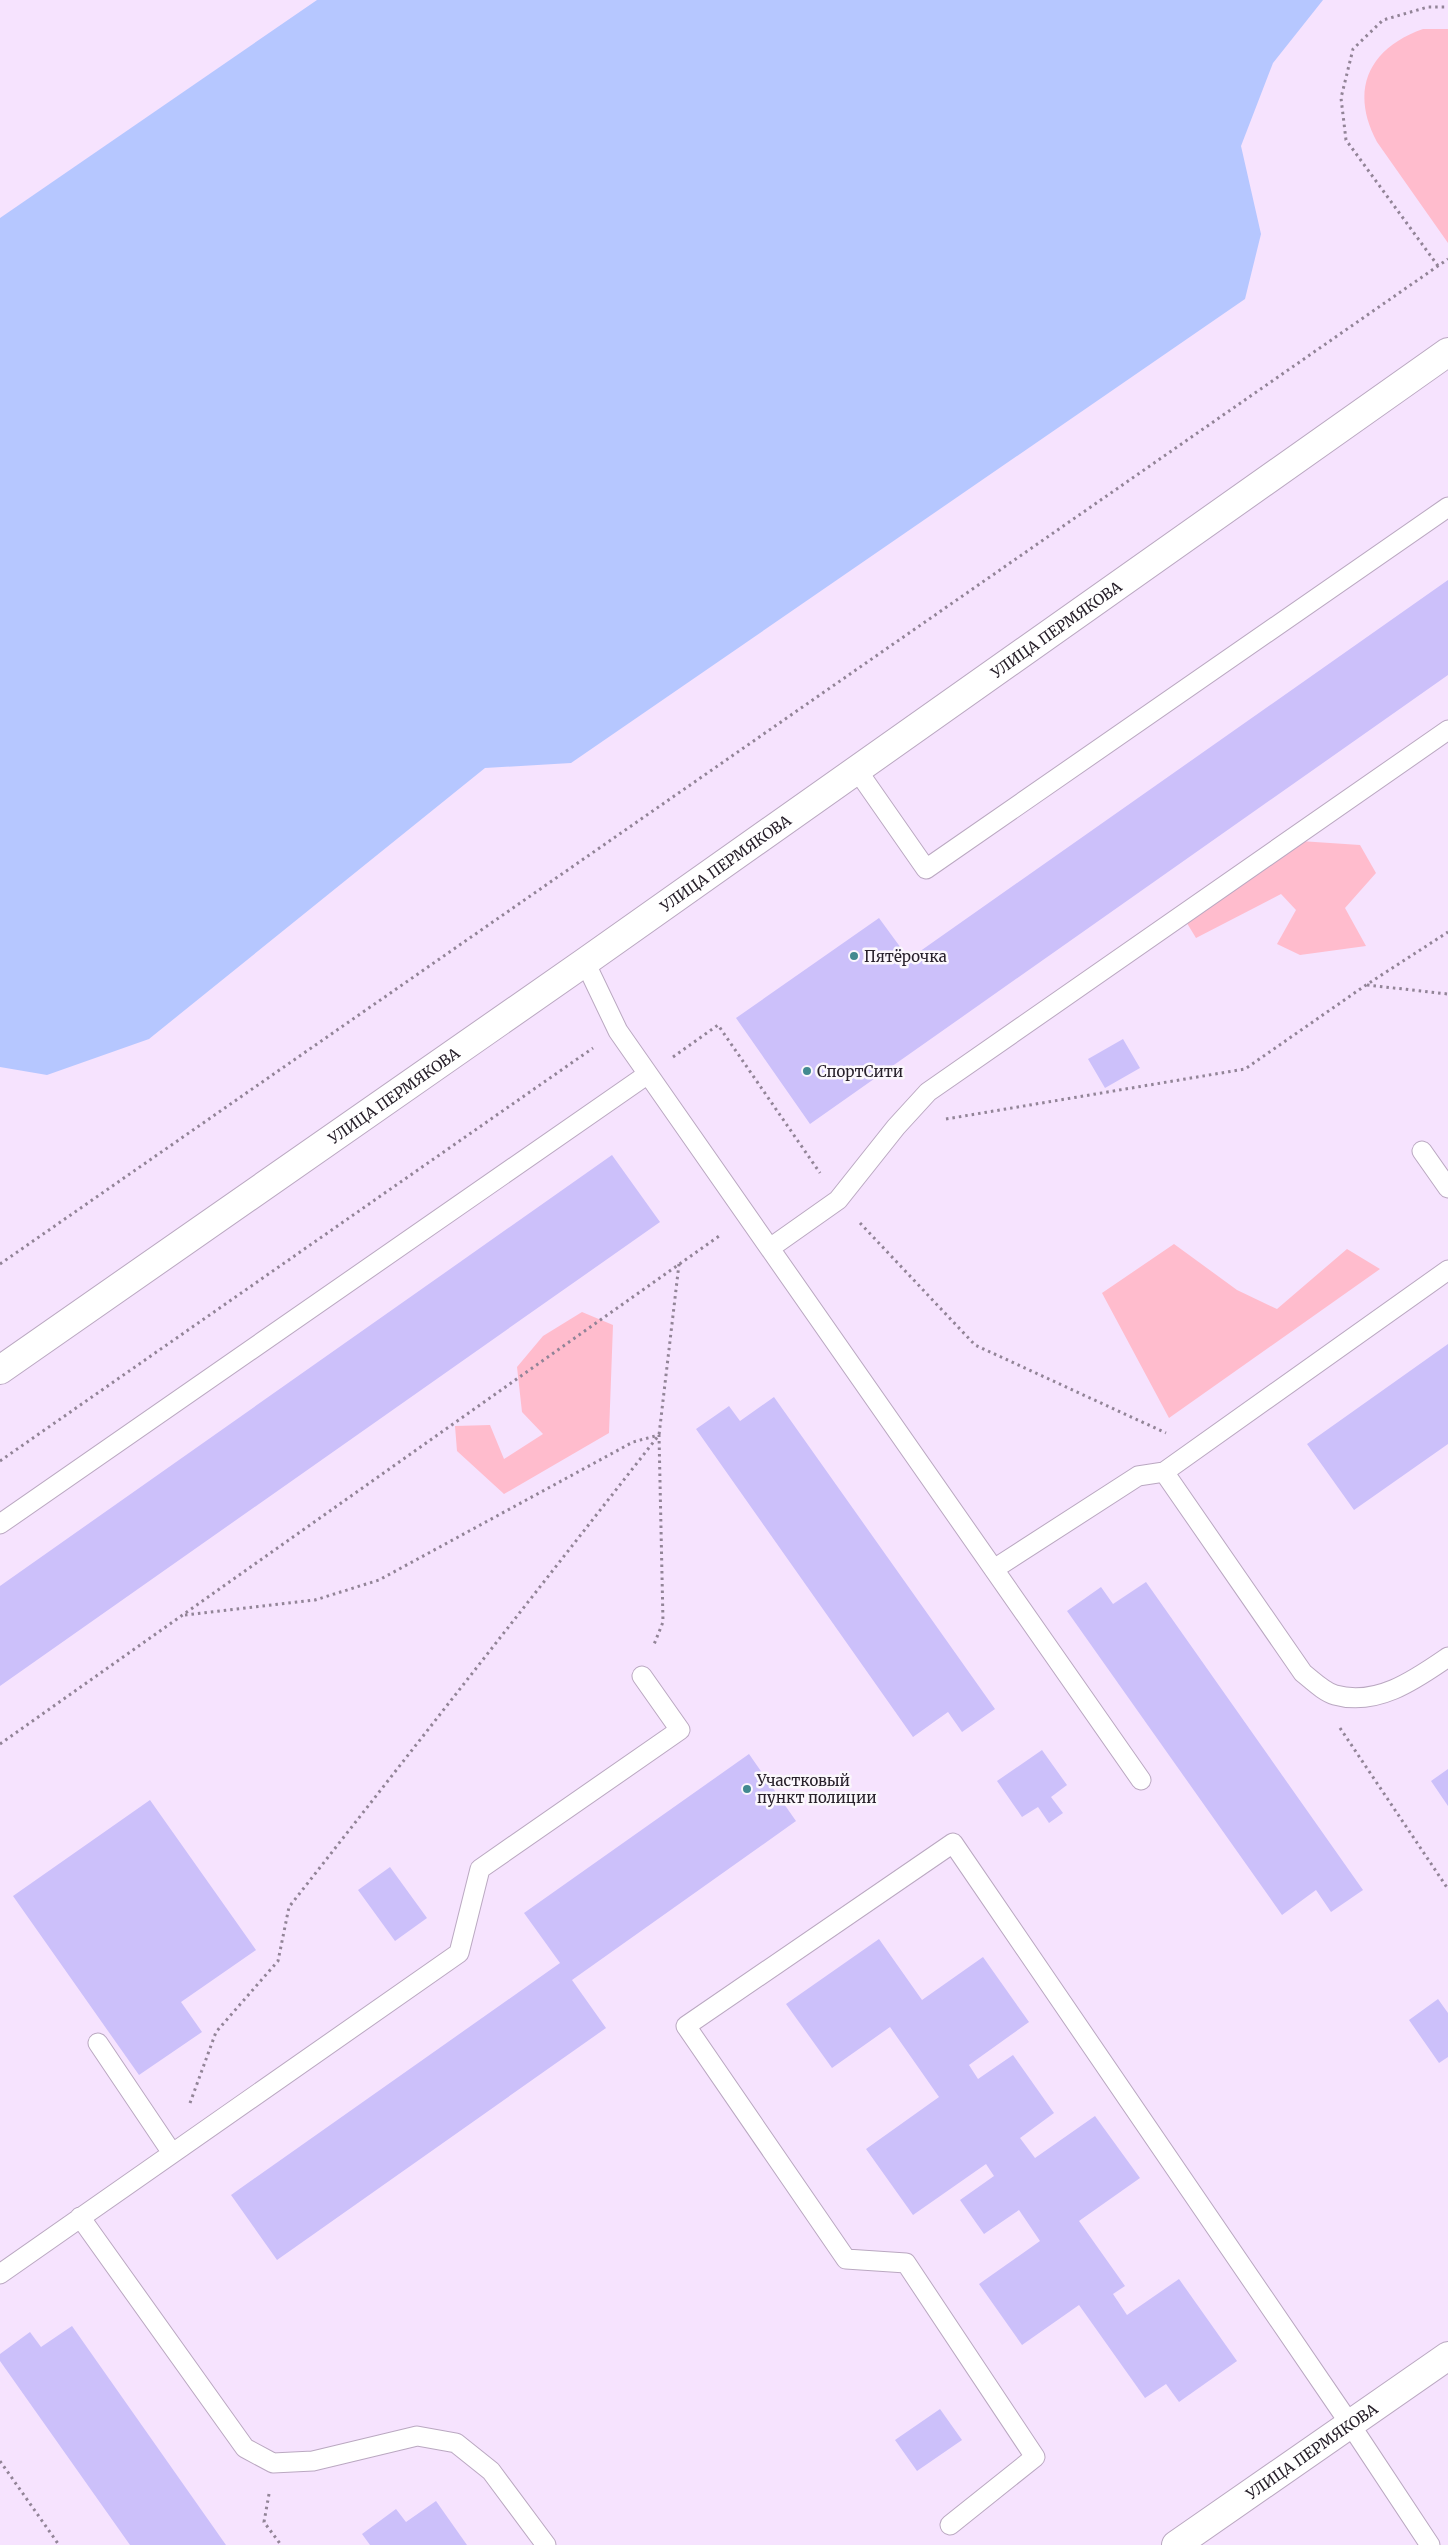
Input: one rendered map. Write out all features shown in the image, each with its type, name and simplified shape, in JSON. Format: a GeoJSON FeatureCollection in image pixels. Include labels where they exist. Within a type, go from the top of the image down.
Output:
{"type":"FeatureCollection","features":[{"type":"Feature","properties":{"kind":"street","name":"УЛИЦА ПЕРМЯКОВА"},"geometry":{"type":"LineString","coordinates":[[0,1370],[585,962],[1448,352]]}},
{"type":"Feature","properties":{"kind":"street","name":"УЛИЦА ПЕРМЯКОВА"},"geometry":{"type":"LineString","coordinates":[[1176,2545],[1448,2356]]}},
{"type":"Feature","properties":{"kind":"lane"},"geometry":{"type":"LineString","coordinates":[[857,770],[926,869],[1448,508]]}},
{"type":"Feature","properties":{"kind":"lane"},"geometry":{"type":"LineString","coordinates":[[770,1248],[838,1200],[896,1127],[928,1092],[1448,730]]}},
{"type":"Feature","properties":{"kind":"lane"},"geometry":{"type":"LineString","coordinates":[[585,962],[618,1031],[1141,1780]]}},
{"type":"Feature","properties":{"kind":"lane"},"geometry":{"type":"LineString","coordinates":[[0,1524],[648,1074]]}},
{"type":"Feature","properties":{"kind":"lane"},"geometry":{"type":"LineString","coordinates":[[1422,1151],[1448,1188]]}},
{"type":"Feature","properties":{"kind":"lane"},"geometry":{"type":"LineString","coordinates":[[994,1569],[1138,1476],[1164,1472],[1448,1270]]}},
{"type":"Feature","properties":{"kind":"lane"},"geometry":{"type":"LineString","coordinates":[[1164,1472],[1303,1673],[1334,1695],[1366,1698],[1409,1683],[1448,1657]]}},
{"type":"Feature","properties":{"kind":"lane"},"geometry":{"type":"LineString","coordinates":[[0,2274],[460,1953],[480,1869],[680,1730],[642,1676]]}},
{"type":"Feature","properties":{"kind":"lane"},"geometry":{"type":"LineString","coordinates":[[950,2525],[1035,2457],[906,2263],[846,2259],[686,2026],[953,1843],[1350,2424],[1430,2545]]}},
{"type":"Feature","properties":{"kind":"lane"},"geometry":{"type":"LineString","coordinates":[[98,2043],[172,2153]]}},
{"type":"Feature","properties":{"kind":"lane"},"geometry":{"type":"LineString","coordinates":[[80,2217],[246,2448],[274,2462],[313,2460],[417,2436],[456,2443],[491,2471],[546,2545]]}},
{"type":"Feature","properties":{"kind":"path"},"geometry":{"type":"LineString","coordinates":[[1438,266],[1346,140],[1342,98],[1353,49],[1383,20],[1428,7],[1448,7]]}},
{"type":"Feature","properties":{"kind":"path"},"geometry":{"type":"LineString","coordinates":[[0,1264],[1448,259]]}},
{"type":"Feature","properties":{"kind":"path"},"geometry":{"type":"LineString","coordinates":[[896,1127],[1245,1069],[1366,985],[1448,932]]}},
{"type":"Feature","properties":{"kind":"path"},"geometry":{"type":"LineString","coordinates":[[1366,985],[1448,994]]}},
{"type":"Feature","properties":{"kind":"path"},"geometry":{"type":"LineString","coordinates":[[648,1074],[718,1026],[838,1200],[975,1345],[1198,1448]]}},
{"type":"Feature","properties":{"kind":"path"},"geometry":{"type":"LineString","coordinates":[[0,1461],[618,1031]]}},
{"type":"Feature","properties":{"kind":"path"},"geometry":{"type":"LineString","coordinates":[[0,1744],[748,1216]]}},
{"type":"Feature","properties":{"kind":"path"},"geometry":{"type":"LineString","coordinates":[[642,1676],[663,1622],[659,1435],[679,1264]]}},
{"type":"Feature","properties":{"kind":"path"},"geometry":{"type":"LineString","coordinates":[[183,1615],[315,1600],[379,1580],[633,1442],[659,1435]]}},
{"type":"Feature","properties":{"kind":"path"},"geometry":{"type":"LineString","coordinates":[[172,2153],[216,2032],[278,1961],[289,1907],[659,1435]]}},
{"type":"Feature","properties":{"kind":"path"},"geometry":{"type":"LineString","coordinates":[[1334,1695],[1339,1726],[1448,1889]]}},
{"type":"Feature","properties":{"kind":"path"},"geometry":{"type":"LineString","coordinates":[[0,2461],[59,2545]]}},
{"type":"Feature","properties":{"kind":"path"},"geometry":{"type":"LineString","coordinates":[[274,2462],[264,2522],[281,2545]]}},
{"type":"Feature","properties":{"kind":"shaded area"},"geometry":{"type":"Polygon","coordinates":[[[1423,29],[1448,29],[1448,243],[1377,142],[1369,123],[1365,105],[1365,88],[1369,73],[1377,59],[1389,47],[1404,37],[1423,29]]]}},
{"type":"Feature","properties":{"kind":"shaded area"},"geometry":{"type":"Polygon","coordinates":[[[1300,841],[1360,845],[1376,873],[1345,908],[1366,946],[1300,955],[1277,944],[1296,910],[1281,894],[1196,938],[1182,915],[1300,841]]]}},
{"type":"Feature","properties":{"kind":"shaded area"},"geometry":{"type":"Polygon","coordinates":[[[1174,1244],[1237,1290],[1277,1309],[1347,1249],[1380,1269],[1169,1418],[1102,1293],[1174,1244]]]}},
{"type":"Feature","properties":{"kind":"shaded area"},"geometry":{"type":"Polygon","coordinates":[[[582,1312],[613,1325],[609,1433],[504,1494],[457,1451],[455,1426],[490,1425],[504,1459],[543,1434],[522,1412],[517,1367],[543,1336],[582,1312]]]}},
{"type":"Feature","properties":{"kind":"water"},"geometry":{"type":"Polygon","coordinates":[[[317,0],[1323,0],[1273,63],[1241,146],[1261,234],[1245,299],[571,763],[485,768],[149,1039],[47,1075],[0,1067],[0,218],[317,0]]]}},
{"type":"Feature","properties":{"kind":"building"},"geometry":{"type":"Polygon","coordinates":[[[1448,580],[1448,675],[810,1124],[736,1018],[879,918],[909,959],[1448,580]]]}},
{"type":"Feature","properties":{"kind":"building"},"geometry":{"type":"Polygon","coordinates":[[[1123,1039],[1140,1068],[1105,1088],[1088,1059],[1123,1039]]]}},
{"type":"Feature","properties":{"kind":"building"},"geometry":{"type":"Polygon","coordinates":[[[612,1155],[660,1222],[0,1686],[0,1586],[612,1155]]]}},
{"type":"Feature","properties":{"kind":"building"},"geometry":{"type":"Polygon","coordinates":[[[1448,1344],[1448,1444],[1354,1510],[1307,1444],[1448,1344]]]}},
{"type":"Feature","properties":{"kind":"building"},"geometry":{"type":"Polygon","coordinates":[[[774,1397],[995,1709],[962,1732],[948,1712],[913,1737],[696,1429],[729,1406],[740,1421],[774,1397]]]}},
{"type":"Feature","properties":{"kind":"building"},"geometry":{"type":"Polygon","coordinates":[[[1146,1582],[1363,1890],[1331,1912],[1316,1890],[1282,1915],[1067,1611],[1101,1587],[1113,1604],[1146,1582]]]}},
{"type":"Feature","properties":{"kind":"building"},"geometry":{"type":"Polygon","coordinates":[[[1042,1750],[1067,1785],[1051,1797],[1063,1813],[1049,1823],[1038,1807],[1022,1817],[997,1781],[1042,1750]]]}},
{"type":"Feature","properties":{"kind":"building"},"geometry":{"type":"Polygon","coordinates":[[[749,1754],[796,1821],[572,1980],[606,2028],[277,2260],[231,2195],[560,1963],[524,1913],[749,1754]]]}},
{"type":"Feature","properties":{"kind":"building"},"geometry":{"type":"Polygon","coordinates":[[[1448,1769],[1448,1806],[1431,1781],[1448,1769]]]}},
{"type":"Feature","properties":{"kind":"building"},"geometry":{"type":"Polygon","coordinates":[[[150,1800],[256,1950],[181,2002],[202,2032],[139,2075],[13,1896],[150,1800]]]}},
{"type":"Feature","properties":{"kind":"building"},"geometry":{"type":"Polygon","coordinates":[[[390,1867],[427,1918],[395,1941],[358,1890],[390,1867]]]}},
{"type":"Feature","properties":{"kind":"building"},"geometry":{"type":"Polygon","coordinates":[[[879,1939],[922,2000],[983,1957],[1029,2022],[969,2065],[978,2079],[1013,2055],[1054,2113],[1020,2138],[1035,2158],[1095,2116],[1140,2178],[1079,2221],[1125,2286],[1113,2294],[1127,2315],[1179,2279],[1237,2361],[1179,2402],[1166,2384],[1145,2398],[1079,2305],[1022,2345],[979,2284],[1040,2241],[1019,2210],[984,2234],[960,2200],[994,2176],[986,2164],[913,2215],[866,2149],[939,2097],[890,2027],[832,2068],[786,2004],[879,1939]]]}},
{"type":"Feature","properties":{"kind":"building"},"geometry":{"type":"Polygon","coordinates":[[[1438,1999],[1448,2013],[1448,2057],[1439,2063],[1409,2020],[1438,1999]]]}},
{"type":"Feature","properties":{"kind":"building"},"geometry":{"type":"Polygon","coordinates":[[[72,2326],[226,2545],[130,2545],[0,2361],[0,2354],[30,2332],[41,2347],[72,2326]]]}},
{"type":"Feature","properties":{"kind":"building"},"geometry":{"type":"Polygon","coordinates":[[[940,2409],[962,2440],[917,2471],[895,2440],[940,2409]]]}},
{"type":"Feature","properties":{"kind":"building"},"geometry":{"type":"Polygon","coordinates":[[[436,2501],[467,2545],[370,2545],[362,2534],[396,2509],[406,2522],[436,2501]]]}},
{"type":"Feature","properties":{"kind":"place","name":"Пятёрочка"},"geometry":{"type":"Point","coordinates":[854,956]}},
{"type":"Feature","properties":{"kind":"place","name":"СпортСити"},"geometry":{"type":"Point","coordinates":[807,1071]}},
{"type":"Feature","properties":{"kind":"place","name":"Участковый пункт полиции"},"geometry":{"type":"Point","coordinates":[747,1789]}}]}
